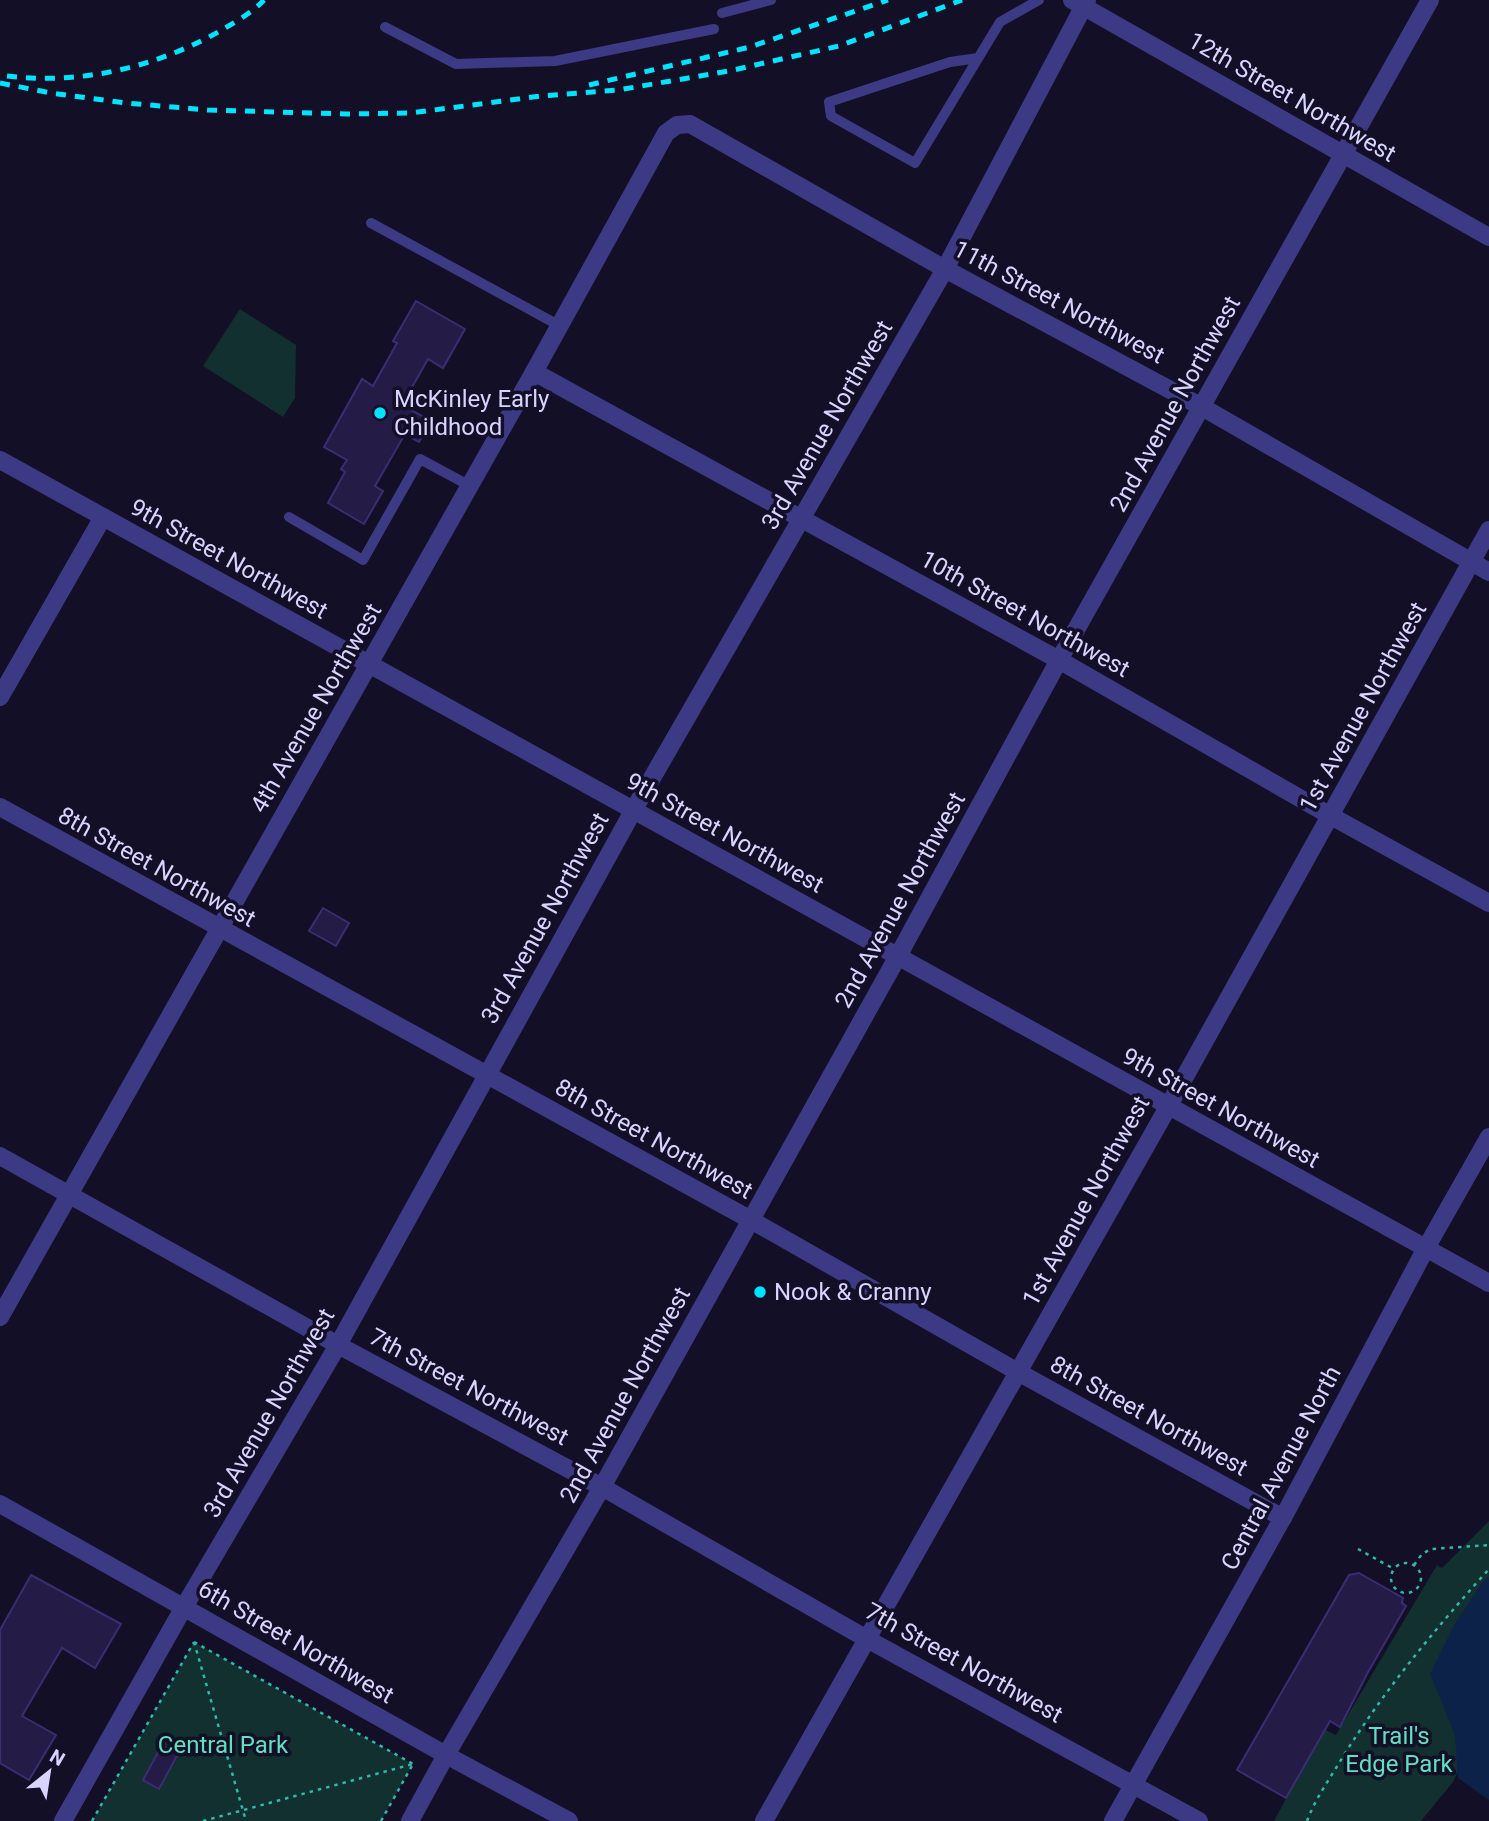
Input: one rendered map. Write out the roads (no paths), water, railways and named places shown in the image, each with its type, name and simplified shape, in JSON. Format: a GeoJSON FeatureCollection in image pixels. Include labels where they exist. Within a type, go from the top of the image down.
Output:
{"type":"FeatureCollection","features":[{"type":"Feature","properties":{"kind":"street","name":"2nd Avenue Northwest"},"geometry":{"type":"LineString","coordinates":[[410,1821],[602,1487],[898,956],[1059,660],[1430,0]]}},
{"type":"Feature","properties":{"kind":"street","name":"12th Street Northwest"},"geometry":{"type":"LineString","coordinates":[[1081,2],[1343,155],[1489,236]]}},
{"type":"Feature","properties":{"kind":"street","name":"3rd Avenue Northwest"},"geometry":{"type":"LineString","coordinates":[[63,1821],[184,1606],[338,1345],[633,811],[945,269],[1081,2]]}},
{"type":"Feature","properties":{"kind":"street","name":"11th Street Northwest"},"geometry":{"type":"LineString","coordinates":[[677,125],[690,124],[945,269],[1202,407],[1489,572]]}},
{"type":"Feature","properties":{"kind":"street","name":"4th Avenue Northwest"},"geometry":{"type":"LineString","coordinates":[[0,1317],[534,373],[666,133],[677,125]]}},
{"type":"Feature","properties":{"kind":"street","name":"10th Street Northwest"},"geometry":{"type":"LineString","coordinates":[[534,373],[1059,660],[1489,903]]}},
{"type":"Feature","properties":{"kind":"street","name":"9th Street Northwest"},"geometry":{"type":"LineString","coordinates":[[0,460],[1489,1283]]}},
{"type":"Feature","properties":{"kind":"street"},"geometry":{"type":"LineString","coordinates":[[0,697],[103,517]]}},
{"type":"Feature","properties":{"kind":"street","name":"1st Avenue Northwest"},"geometry":{"type":"LineString","coordinates":[[764,1821],[1168,1107],[1489,530]]}},
{"type":"Feature","properties":{"kind":"street","name":"8th Street Northwest"},"geometry":{"type":"LineString","coordinates":[[0,807],[751,1220],[1018,1372],[1283,1518]]}},
{"type":"Feature","properties":{"kind":"street","name":"Central Avenue North"},"geometry":{"type":"LineString","coordinates":[[1113,1821],[1283,1518],[1426,1248],[1489,1137]]}},
{"type":"Feature","properties":{"kind":"street","name":"7th Street Northwest"},"geometry":{"type":"LineString","coordinates":[[0,1156],[338,1345],[602,1487],[867,1639],[1199,1821]]}},
{"type":"Feature","properties":{"kind":"street","name":"6th Street Northwest"},"geometry":{"type":"LineString","coordinates":[[0,1504],[446,1755],[569,1821]]}},
{"type":"Feature","properties":{"kind":"lane"},"geometry":{"type":"LineString","coordinates":[[722,13],[771,0]]}},
{"type":"Feature","properties":{"kind":"lane"},"geometry":{"type":"LineString","coordinates":[[978,58],[950,62],[829,102],[831,116],[915,163],[1000,22],[1039,0]]}},
{"type":"Feature","properties":{"kind":"lane"},"geometry":{"type":"LineString","coordinates":[[385,27],[456,64],[555,61],[714,29]]}},
{"type":"Feature","properties":{"kind":"lane"},"geometry":{"type":"LineString","coordinates":[[371,223],[560,326]]}},
{"type":"Feature","properties":{"kind":"lane"},"geometry":{"type":"LineString","coordinates":[[289,517],[363,560],[421,459],[470,486]]}},
{"type":"Feature","properties":{"kind":"water"},"geometry":{"type":"Polygon","coordinates":[[[1489,1578],[1489,1800],[1458,1778],[1455,1735],[1430,1674],[1454,1625],[1484,1580],[1489,1578]]]}},
{"type":"Feature","properties":{"kind":"railway"},"geometry":{"type":"LineString","coordinates":[[7,76],[62,78],[144,63],[196,44],[249,13],[264,0]]}},
{"type":"Feature","properties":{"kind":"railway"},"geometry":{"type":"LineString","coordinates":[[589,85],[750,47],[888,0]]}},
{"type":"Feature","properties":{"kind":"railway"},"geometry":{"type":"LineString","coordinates":[[0,83],[126,103],[208,110],[411,113],[541,96],[618,90],[729,71],[839,46],[962,0]]}},
{"type":"Feature","properties":{"kind":"place","name":"McKinley Early Childhood"},"geometry":{"type":"Point","coordinates":[380,413]}},
{"type":"Feature","properties":{"kind":"place","name":"Nook & Cranny"},"geometry":{"type":"Point","coordinates":[760,1292]}},
{"type":"Feature","properties":{"kind":"park label","name":"Central Park"},"geometry":{"type":"Point","coordinates":[223,1745]}},
{"type":"Feature","properties":{"kind":"park label","name":"Trail's Edge Park"},"geometry":{"type":"Point","coordinates":[1399,1750]}}]}
